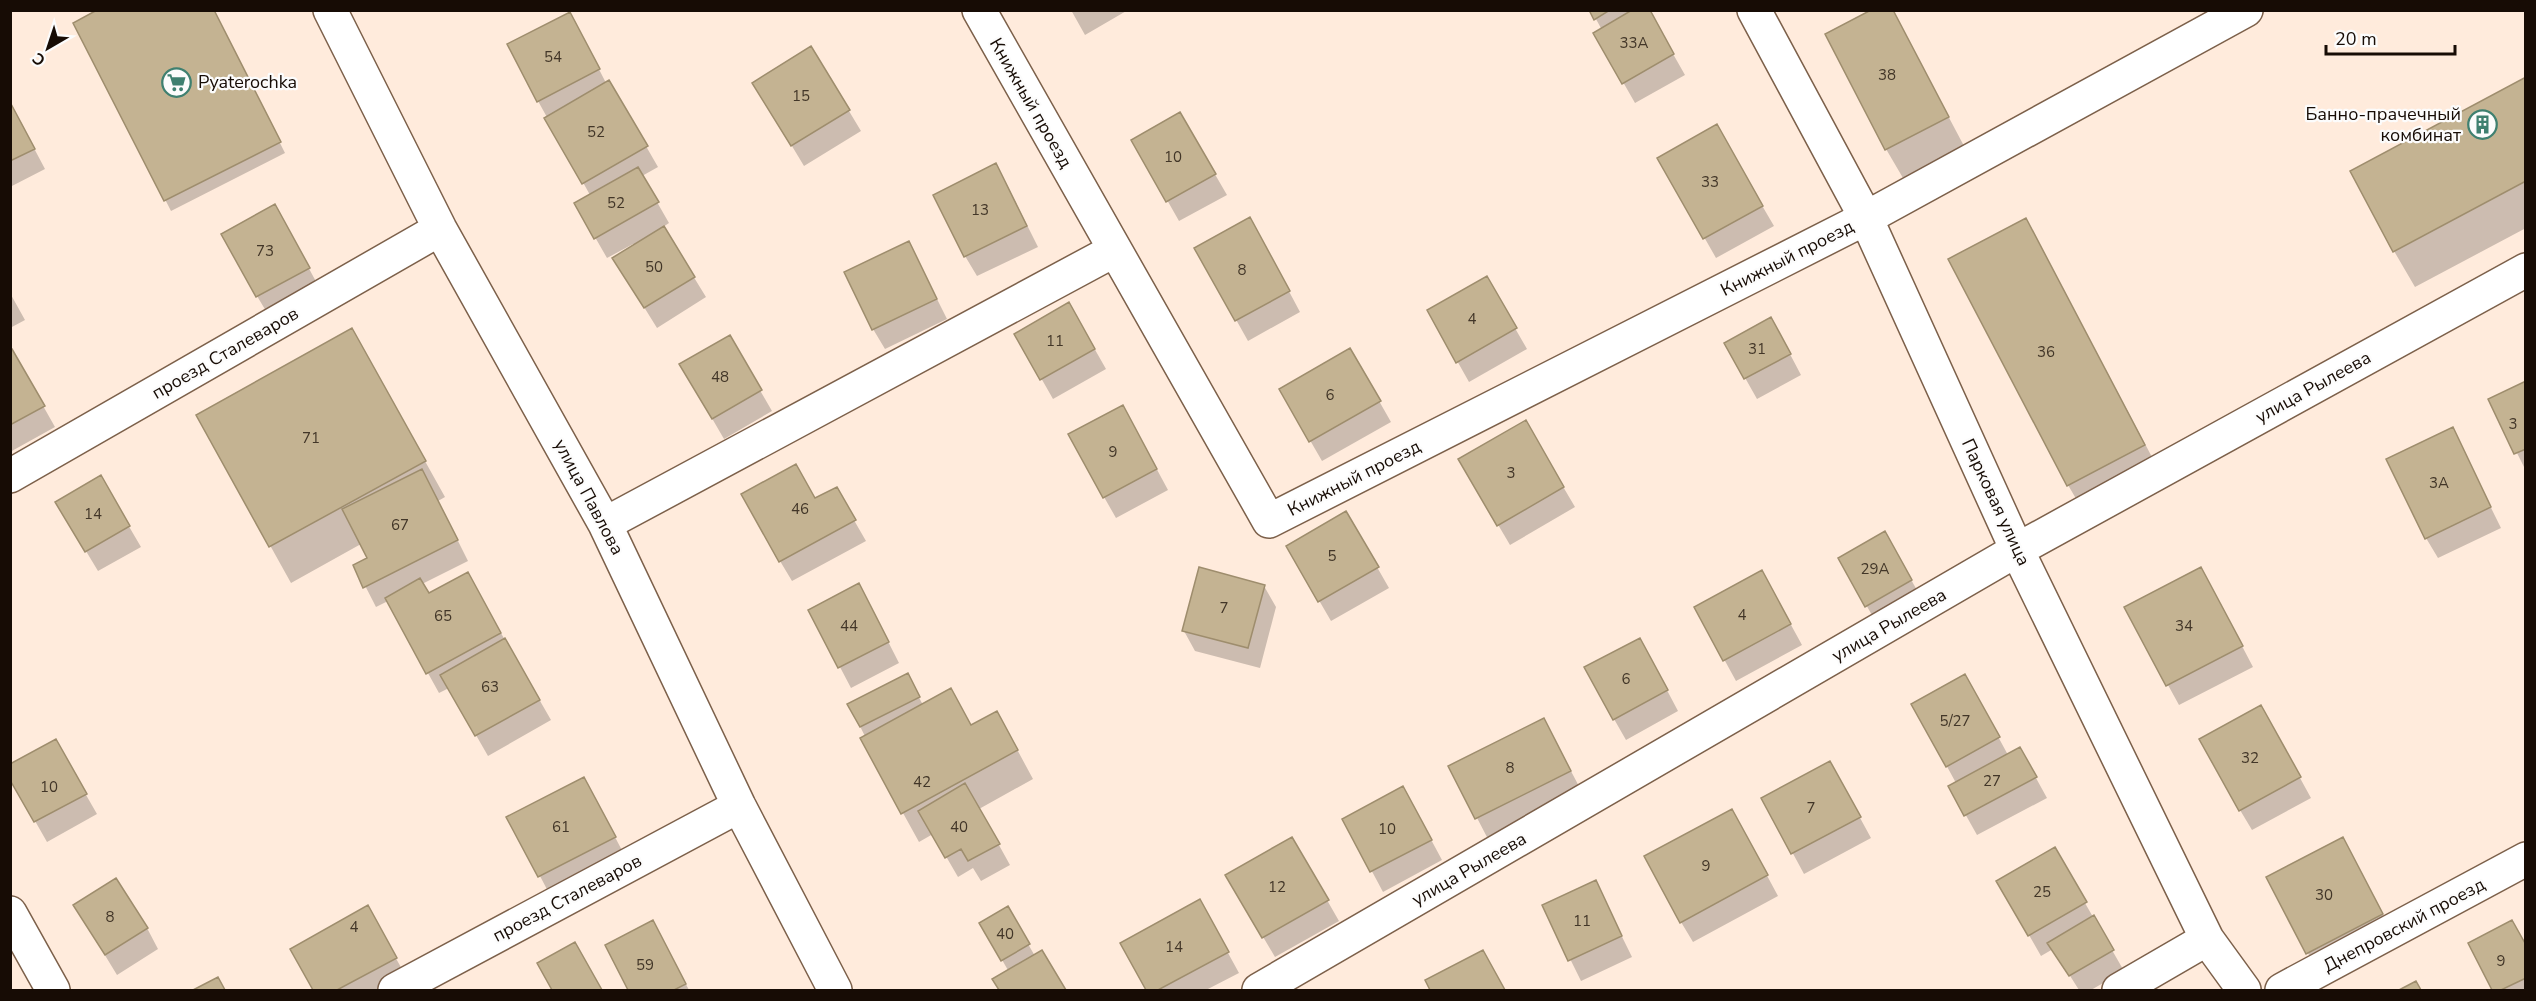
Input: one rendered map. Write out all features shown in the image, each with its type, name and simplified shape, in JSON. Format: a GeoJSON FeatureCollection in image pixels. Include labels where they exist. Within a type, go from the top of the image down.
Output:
{"type":"FeatureCollection","features":[{"type":"Feature","properties":{"kind":"street","name":"улица Павлова"},"geometry":{"type":"LineString","coordinates":[[330,10],[440,229],[605,524],[739,806],[835,990]]}},
{"type":"Feature","properties":{"kind":"street","name":"Книжный проезд"},"geometry":{"type":"LineString","coordinates":[[979,10],[1269,521],[1866,218]]}},
{"type":"Feature","properties":{"kind":"street","name":"Парковая улица"},"geometry":{"type":"LineString","coordinates":[[1754,10],[1866,218],[2017,550],[2207,939],[2244,990]]}},
{"type":"Feature","properties":{"kind":"street"},"geometry":{"type":"LineString","coordinates":[[1866,218],[2246,10]]}},
{"type":"Feature","properties":{"kind":"street","name":"проезд Сталеваров"},"geometry":{"type":"LineString","coordinates":[[10,476],[440,229]]}},
{"type":"Feature","properties":{"kind":"street"},"geometry":{"type":"LineString","coordinates":[[605,524],[1115,250]]}},
{"type":"Feature","properties":{"kind":"street","name":"улица Рылеева"},"geometry":{"type":"LineString","coordinates":[[1259,990],[2017,550],[2526,270]]}},
{"type":"Feature","properties":{"kind":"street","name":"проезд Сталеваров"},"geometry":{"type":"LineString","coordinates":[[395,990],[739,806]]}},
{"type":"Feature","properties":{"kind":"street","name":"Днепровский проезд"},"geometry":{"type":"LineString","coordinates":[[2282,990],[2526,859]]}},
{"type":"Feature","properties":{"kind":"street"},"geometry":{"type":"LineString","coordinates":[[10,913],[53,990]]}},
{"type":"Feature","properties":{"kind":"street"},"geometry":{"type":"LineString","coordinates":[[2119,990],[2207,939]]}},
{"type":"Feature","properties":{"kind":"building","name":"Pyaterochka"},"geometry":{"type":"Polygon","coordinates":[[[97,10],[214,10],[281,142],[164,201],[73,23],[97,10]]]}},
{"type":"Feature","properties":{"kind":"building"},"geometry":{"type":"Polygon","coordinates":[[[1589,10],[1610,10],[1594,20],[1589,10]]]}},
{"type":"Feature","properties":{"kind":"building"},"geometry":{"type":"Polygon","coordinates":[[[1632,10],[1650,10],[1674,54],[1622,84],[1593,33],[1632,10]]]}},
{"type":"Feature","properties":{"kind":"building"},"geometry":{"type":"Polygon","coordinates":[[[1871,10],[1893,10],[1949,117],[1885,150],[1825,34],[1871,10]]]}},
{"type":"Feature","properties":{"kind":"building"},"geometry":{"type":"Polygon","coordinates":[[[570,12],[600,69],[537,102],[507,44],[570,12]]]}},
{"type":"Feature","properties":{"kind":"building"},"geometry":{"type":"Polygon","coordinates":[[[811,46],[850,110],[791,146],[752,83],[811,46]]]}},
{"type":"Feature","properties":{"kind":"building","name":"Банно-прачечный комбинат"},"geometry":{"type":"Polygon","coordinates":[[[2526,77],[2526,181],[2393,252],[2350,171],[2526,77]]]}},
{"type":"Feature","properties":{"kind":"building"},"geometry":{"type":"Polygon","coordinates":[[[609,80],[648,146],[582,184],[544,118],[609,80]]]}},
{"type":"Feature","properties":{"kind":"building"},"geometry":{"type":"Polygon","coordinates":[[[10,102],[35,149],[10,161],[10,102]]]}},
{"type":"Feature","properties":{"kind":"building"},"geometry":{"type":"Polygon","coordinates":[[[1180,112],[1216,174],[1166,202],[1131,140],[1180,112]]]}},
{"type":"Feature","properties":{"kind":"building"},"geometry":{"type":"Polygon","coordinates":[[[1717,124],[1763,206],[1703,239],[1657,158],[1717,124]]]}},
{"type":"Feature","properties":{"kind":"building"},"geometry":{"type":"Polygon","coordinates":[[[996,163],[1027,226],[964,257],[933,195],[996,163]]]}},
{"type":"Feature","properties":{"kind":"building"},"geometry":{"type":"Polygon","coordinates":[[[638,167],[659,202],[594,239],[574,203],[638,167]]]}},
{"type":"Feature","properties":{"kind":"building"},"geometry":{"type":"Polygon","coordinates":[[[275,204],[310,268],[256,297],[221,234],[275,204]]]}},
{"type":"Feature","properties":{"kind":"building"},"geometry":{"type":"Polygon","coordinates":[[[1250,217],[1290,291],[1235,321],[1194,248],[1250,217]]]}},
{"type":"Feature","properties":{"kind":"building"},"geometry":{"type":"Polygon","coordinates":[[[2026,218],[2145,445],[2067,486],[1948,259],[2026,218]]]}},
{"type":"Feature","properties":{"kind":"building"},"geometry":{"type":"Polygon","coordinates":[[[664,226],[695,277],[644,308],[612,258],[664,226]]]}},
{"type":"Feature","properties":{"kind":"building"},"geometry":{"type":"Polygon","coordinates":[[[909,241],[937,299],[872,330],[844,272],[909,241]]]}},
{"type":"Feature","properties":{"kind":"building"},"geometry":{"type":"Polygon","coordinates":[[[1487,276],[1517,328],[1456,363],[1427,310],[1487,276]]]}},
{"type":"Feature","properties":{"kind":"building"},"geometry":{"type":"Polygon","coordinates":[[[1069,302],[1095,349],[1040,380],[1014,334],[1069,302]]]}},
{"type":"Feature","properties":{"kind":"building"},"geometry":{"type":"Polygon","coordinates":[[[1771,317],[1791,354],[1744,379],[1724,343],[1771,317]]]}},
{"type":"Feature","properties":{"kind":"building"},"geometry":{"type":"Polygon","coordinates":[[[352,328],[426,461],[269,547],[196,415],[352,328]]]}},
{"type":"Feature","properties":{"kind":"building"},"geometry":{"type":"Polygon","coordinates":[[[730,335],[762,390],[712,419],[679,364],[730,335]]]}},
{"type":"Feature","properties":{"kind":"building"},"geometry":{"type":"Polygon","coordinates":[[[1350,348],[1381,401],[1309,442],[1279,389],[1350,348]]]}},
{"type":"Feature","properties":{"kind":"building"},"geometry":{"type":"Polygon","coordinates":[[[12,349],[45,406],[10,425],[10,350],[12,349]]]}},
{"type":"Feature","properties":{"kind":"building"},"geometry":{"type":"Polygon","coordinates":[[[2526,381],[2526,449],[2514,454],[2488,399],[2526,381]]]}},
{"type":"Feature","properties":{"kind":"building"},"geometry":{"type":"Polygon","coordinates":[[[1123,405],[1157,469],[1103,498],[1068,434],[1123,405]]]}},
{"type":"Feature","properties":{"kind":"building"},"geometry":{"type":"Polygon","coordinates":[[[1526,420],[1564,487],[1497,526],[1458,459],[1526,420]]]}},
{"type":"Feature","properties":{"kind":"building"},"geometry":{"type":"Polygon","coordinates":[[[2453,427],[2491,507],[2425,539],[2386,459],[2453,427]]]}},
{"type":"Feature","properties":{"kind":"building"},"geometry":{"type":"Polygon","coordinates":[[[796,464],[815,498],[837,487],[856,520],[779,562],[741,494],[796,464]]]}},
{"type":"Feature","properties":{"kind":"building"},"geometry":{"type":"Polygon","coordinates":[[[422,469],[458,540],[363,588],[353,565],[367,558],[342,509],[422,469]]]}},
{"type":"Feature","properties":{"kind":"building"},"geometry":{"type":"Polygon","coordinates":[[[101,475],[130,526],[85,552],[55,502],[101,475]]]}},
{"type":"Feature","properties":{"kind":"building"},"geometry":{"type":"Polygon","coordinates":[[[1346,511],[1379,567],[1318,602],[1286,546],[1346,511]]]}},
{"type":"Feature","properties":{"kind":"building"},"geometry":{"type":"Polygon","coordinates":[[[1885,531],[1912,580],[1865,607],[1838,558],[1885,531]]]}},
{"type":"Feature","properties":{"kind":"building"},"geometry":{"type":"Polygon","coordinates":[[[1199,567],[1265,585],[1248,648],[1182,631],[1199,567]]]}},
{"type":"Feature","properties":{"kind":"building"},"geometry":{"type":"Polygon","coordinates":[[[2201,567],[2243,646],[2166,686],[2124,607],[2201,567]]]}},
{"type":"Feature","properties":{"kind":"building"},"geometry":{"type":"Polygon","coordinates":[[[1762,570],[1791,624],[1723,661],[1694,607],[1762,570]]]}},
{"type":"Feature","properties":{"kind":"building"},"geometry":{"type":"Polygon","coordinates":[[[468,572],[501,633],[426,674],[385,598],[420,578],[429,593],[468,572]]]}},
{"type":"Feature","properties":{"kind":"building"},"geometry":{"type":"Polygon","coordinates":[[[859,583],[889,642],[838,668],[808,610],[859,583]]]}},
{"type":"Feature","properties":{"kind":"building"},"geometry":{"type":"Polygon","coordinates":[[[505,638],[540,700],[475,736],[440,675],[505,638]]]}},
{"type":"Feature","properties":{"kind":"building"},"geometry":{"type":"Polygon","coordinates":[[[1640,638],[1668,690],[1613,720],[1584,667],[1640,638]]]}},
{"type":"Feature","properties":{"kind":"building"},"geometry":{"type":"Polygon","coordinates":[[[908,673],[920,697],[860,727],[847,704],[908,673]]]}},
{"type":"Feature","properties":{"kind":"building"},"geometry":{"type":"Polygon","coordinates":[[[1965,674],[2000,737],[1946,767],[1911,704],[1965,674]]]}},
{"type":"Feature","properties":{"kind":"building"},"geometry":{"type":"Polygon","coordinates":[[[951,688],[971,725],[997,711],[1018,750],[901,814],[860,738],[951,688]]]}},
{"type":"Feature","properties":{"kind":"building"},"geometry":{"type":"Polygon","coordinates":[[[2261,705],[2301,777],[2239,811],[2199,739],[2261,705]]]}},
{"type":"Feature","properties":{"kind":"building"},"geometry":{"type":"Polygon","coordinates":[[[1544,718],[1571,771],[1475,819],[1448,766],[1544,718]]]}},
{"type":"Feature","properties":{"kind":"building"},"geometry":{"type":"Polygon","coordinates":[[[56,739],[87,794],[34,822],[10,780],[10,764],[56,739]]]}},
{"type":"Feature","properties":{"kind":"building"},"geometry":{"type":"Polygon","coordinates":[[[2020,747],[2037,777],[1964,816],[1948,786],[2020,747]]]}},
{"type":"Feature","properties":{"kind":"building"},"geometry":{"type":"Polygon","coordinates":[[[1830,761],[1861,817],[1791,854],[1761,798],[1830,761]]]}},
{"type":"Feature","properties":{"kind":"building"},"geometry":{"type":"Polygon","coordinates":[[[584,777],[616,837],[538,877],[506,817],[584,777]]]}},
{"type":"Feature","properties":{"kind":"building"},"geometry":{"type":"Polygon","coordinates":[[[965,783],[1000,844],[968,861],[961,849],[945,858],[918,811],[965,783]]]}},
{"type":"Feature","properties":{"kind":"building"},"geometry":{"type":"Polygon","coordinates":[[[1403,786],[1432,840],[1370,872],[1342,819],[1403,786]]]}},
{"type":"Feature","properties":{"kind":"building"},"geometry":{"type":"Polygon","coordinates":[[[1732,809],[1768,875],[1680,923],[1644,856],[1732,809]]]}},
{"type":"Feature","properties":{"kind":"building"},"geometry":{"type":"Polygon","coordinates":[[[1292,837],[1329,900],[1262,938],[1225,875],[1292,837]]]}},
{"type":"Feature","properties":{"kind":"building"},"geometry":{"type":"Polygon","coordinates":[[[2343,837],[2383,914],[2306,954],[2266,877],[2343,837]]]}},
{"type":"Feature","properties":{"kind":"building"},"geometry":{"type":"Polygon","coordinates":[[[2055,847],[2087,902],[2028,936],[1996,881],[2055,847]]]}},
{"type":"Feature","properties":{"kind":"building"},"geometry":{"type":"Polygon","coordinates":[[[116,878],[148,928],[105,955],[73,905],[116,878]]]}},
{"type":"Feature","properties":{"kind":"building"},"geometry":{"type":"Polygon","coordinates":[[[1596,880],[1622,936],[1568,961],[1542,905],[1596,880]]]}},
{"type":"Feature","properties":{"kind":"building"},"geometry":{"type":"Polygon","coordinates":[[[1200,899],[1229,952],[1158,990],[1146,990],[1120,943],[1200,899]]]}},
{"type":"Feature","properties":{"kind":"building"},"geometry":{"type":"Polygon","coordinates":[[[368,905],[397,958],[337,990],[313,990],[290,949],[368,905]]]}},
{"type":"Feature","properties":{"kind":"building"},"geometry":{"type":"Polygon","coordinates":[[[1008,906],[1030,944],[1001,961],[979,923],[1008,906]]]}},
{"type":"Feature","properties":{"kind":"building"},"geometry":{"type":"Polygon","coordinates":[[[2094,915],[2114,950],[2069,976],[2047,943],[2094,915]]]}},
{"type":"Feature","properties":{"kind":"building"},"geometry":{"type":"Polygon","coordinates":[[[653,920],[686,984],[674,990],[628,990],[605,945],[653,920]]]}},
{"type":"Feature","properties":{"kind":"building"},"geometry":{"type":"Polygon","coordinates":[[[2512,920],[2526,945],[2526,978],[2501,990],[2492,990],[2468,943],[2512,920]]]}},
{"type":"Feature","properties":{"kind":"building"},"geometry":{"type":"Polygon","coordinates":[[[575,942],[602,990],[552,990],[537,963],[575,942]]]}},
{"type":"Feature","properties":{"kind":"building"},"geometry":{"type":"Polygon","coordinates":[[[1042,950],[1066,990],[999,990],[992,979],[1042,950]]]}},
{"type":"Feature","properties":{"kind":"building"},"geometry":{"type":"Polygon","coordinates":[[[1483,950],[1505,990],[1430,990],[1425,980],[1483,950]]]}},
{"type":"Feature","properties":{"kind":"building"},"geometry":{"type":"Polygon","coordinates":[[[218,977],[225,990],[193,990],[218,977]]]}},
{"type":"Feature","properties":{"kind":"building"},"geometry":{"type":"Polygon","coordinates":[[[2416,981],[2421,990],[2399,990],[2416,981]]]}},
{"type":"Feature","properties":{"kind":"place","name":"Pyaterochka"},"geometry":{"type":"Point","coordinates":[177,82]}},
{"type":"Feature","properties":{"kind":"place","name":"Банно-прачечный комбинат"},"geometry":{"type":"Point","coordinates":[2482,124]}}]}
